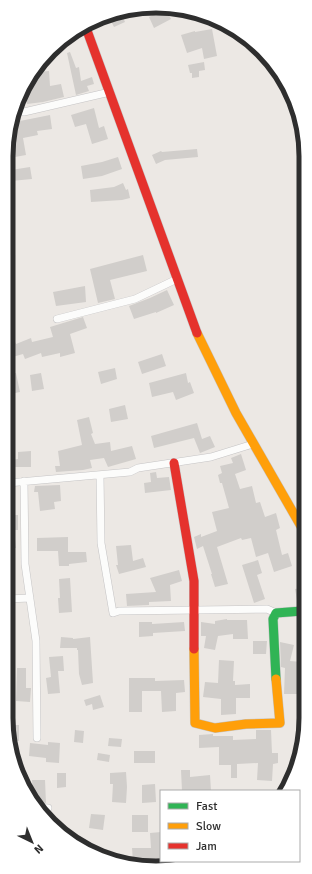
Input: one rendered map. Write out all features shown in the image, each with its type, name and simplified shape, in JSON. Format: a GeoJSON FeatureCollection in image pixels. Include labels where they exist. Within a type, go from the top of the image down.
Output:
{"type":"FeatureCollection","features":[{"type":"Feature","properties":{"kind":"main road"},"geometry":{"type":"LineString","coordinates":[[87,31],[198,336],[236,413],[299,523]]}},
{"type":"Feature","properties":{"kind":"main road"},"geometry":{"type":"LineString","coordinates":[[174,463],[176,487],[189,544],[197,596],[194,610],[194,723],[215,728],[246,724],[280,723],[274,665],[273,619],[276,613],[299,611]]}},
{"type":"Feature","properties":{"kind":"street"},"geometry":{"type":"LineString","coordinates":[[20,112],[110,92]]}},
{"type":"Feature","properties":{"kind":"street"},"geometry":{"type":"LineString","coordinates":[[57,319],[135,299],[177,279]]}},
{"type":"Feature","properties":{"kind":"street"},"geometry":{"type":"LineString","coordinates":[[13,482],[130,472],[138,468],[211,457],[253,444]]}},
{"type":"Feature","properties":{"kind":"street"},"geometry":{"type":"LineString","coordinates":[[100,475],[101,543],[113,613],[119,611],[267,609],[276,613]]}},
{"type":"Feature","properties":{"kind":"street"},"geometry":{"type":"LineString","coordinates":[[24,481],[25,564],[36,641],[37,738]]}},
{"type":"Feature","properties":{"kind":"street"},"geometry":{"type":"LineString","coordinates":[[13,599],[30,598]]}},
{"type":"Feature","properties":{"kind":"building"},"geometry":{"type":"Polygon","coordinates":[[[157,13],[165,13],[168,13],[171,19],[154,28],[149,17],[157,13]]]}},
{"type":"Feature","properties":{"kind":"building"},"geometry":{"type":"Polygon","coordinates":[[[123,17],[125,22],[114,27],[111,21],[123,17]]]}},
{"type":"Feature","properties":{"kind":"building"},"geometry":{"type":"Polygon","coordinates":[[[212,29],[217,56],[204,59],[202,48],[187,53],[181,35],[195,31],[212,29]]]}},
{"type":"Feature","properties":{"kind":"building"},"geometry":{"type":"Polygon","coordinates":[[[70,52],[76,68],[79,67],[81,81],[92,77],[94,84],[87,86],[89,91],[76,95],[67,53],[70,52]]]}},
{"type":"Feature","properties":{"kind":"building"},"geometry":{"type":"Polygon","coordinates":[[[204,62],[205,70],[199,71],[199,77],[192,78],[192,73],[190,73],[188,65],[204,62]]]}},
{"type":"Feature","properties":{"kind":"building"},"geometry":{"type":"Polygon","coordinates":[[[49,71],[50,86],[61,84],[64,97],[27,104],[26,97],[32,84],[41,72],[49,71]]]}},
{"type":"Feature","properties":{"kind":"building"},"geometry":{"type":"Polygon","coordinates":[[[94,108],[99,128],[104,126],[108,139],[92,144],[86,124],[75,127],[71,115],[94,108]]]}},
{"type":"Feature","properties":{"kind":"building"},"geometry":{"type":"Polygon","coordinates":[[[50,115],[52,129],[37,131],[38,135],[23,138],[26,155],[15,157],[13,146],[19,117],[20,121],[50,115]]]}},
{"type":"Feature","properties":{"kind":"building"},"geometry":{"type":"Polygon","coordinates":[[[197,149],[198,157],[165,160],[156,164],[152,155],[161,151],[197,149]]]}},
{"type":"Feature","properties":{"kind":"building"},"geometry":{"type":"Polygon","coordinates":[[[118,157],[122,169],[102,176],[83,179],[81,166],[118,157]]]}},
{"type":"Feature","properties":{"kind":"building"},"geometry":{"type":"Polygon","coordinates":[[[30,167],[32,179],[13,181],[13,170],[30,167]]]}},
{"type":"Feature","properties":{"kind":"building"},"geometry":{"type":"Polygon","coordinates":[[[123,183],[126,190],[128,189],[130,198],[91,202],[90,190],[114,187],[123,183]]]}},
{"type":"Feature","properties":{"kind":"building"},"geometry":{"type":"Polygon","coordinates":[[[143,255],[147,271],[110,280],[115,299],[98,303],[90,269],[143,255]]]}},
{"type":"Feature","properties":{"kind":"building"},"geometry":{"type":"Polygon","coordinates":[[[85,286],[86,302],[56,306],[53,292],[85,286]]]}},
{"type":"Feature","properties":{"kind":"building"},"geometry":{"type":"Polygon","coordinates":[[[167,290],[174,305],[156,313],[134,319],[129,306],[167,290]]]}},
{"type":"Feature","properties":{"kind":"building"},"geometry":{"type":"Polygon","coordinates":[[[83,317],[87,328],[70,334],[75,353],[60,357],[60,353],[42,357],[41,353],[25,359],[23,354],[13,357],[13,342],[15,342],[16,344],[31,338],[32,342],[53,337],[50,327],[83,317]]]}},
{"type":"Feature","properties":{"kind":"building"},"geometry":{"type":"Polygon","coordinates":[[[162,354],[166,366],[142,374],[138,362],[162,354]]]}},
{"type":"Feature","properties":{"kind":"building"},"geometry":{"type":"Polygon","coordinates":[[[115,368],[117,379],[101,384],[98,372],[115,368]]]}},
{"type":"Feature","properties":{"kind":"building"},"geometry":{"type":"Polygon","coordinates":[[[13,373],[16,373],[20,392],[13,393],[13,373]]]}},
{"type":"Feature","properties":{"kind":"building"},"geometry":{"type":"Polygon","coordinates":[[[41,373],[44,389],[32,391],[30,375],[41,373]]]}},
{"type":"Feature","properties":{"kind":"building"},"geometry":{"type":"Polygon","coordinates":[[[186,373],[188,383],[190,382],[194,393],[176,400],[173,392],[152,397],[149,383],[186,373]]]}},
{"type":"Feature","properties":{"kind":"building"},"geometry":{"type":"Polygon","coordinates":[[[125,405],[128,419],[111,422],[109,409],[125,405]]]}},
{"type":"Feature","properties":{"kind":"building"},"geometry":{"type":"Polygon","coordinates":[[[89,417],[93,433],[91,434],[95,444],[110,442],[111,451],[132,446],[136,459],[108,467],[104,458],[90,460],[92,468],[56,472],[55,466],[60,466],[58,451],[82,445],[77,420],[89,417]]]}},
{"type":"Feature","properties":{"kind":"building"},"geometry":{"type":"Polygon","coordinates":[[[197,423],[202,439],[210,436],[215,447],[200,453],[194,438],[154,448],[151,436],[197,423]]]}},
{"type":"Feature","properties":{"kind":"building"},"geometry":{"type":"Polygon","coordinates":[[[31,451],[31,467],[13,467],[13,460],[18,459],[18,452],[31,451]]]}},
{"type":"Feature","properties":{"kind":"building"},"geometry":{"type":"Polygon","coordinates":[[[241,454],[246,470],[235,474],[240,489],[252,486],[256,503],[260,502],[265,517],[276,513],[280,528],[276,530],[282,555],[288,553],[292,566],[274,572],[268,553],[256,557],[251,538],[242,540],[241,538],[217,547],[228,584],[215,587],[203,546],[197,549],[194,537],[201,534],[201,537],[217,531],[212,512],[229,508],[222,483],[220,483],[218,475],[222,473],[220,466],[233,463],[231,458],[241,454]]]}},
{"type":"Feature","properties":{"kind":"building"},"geometry":{"type":"Polygon","coordinates":[[[156,472],[157,478],[169,477],[171,490],[145,493],[144,483],[151,482],[150,473],[156,472]]]}},
{"type":"Feature","properties":{"kind":"building"},"geometry":{"type":"Polygon","coordinates":[[[60,485],[61,501],[54,502],[55,509],[40,511],[38,492],[34,492],[35,486],[60,485]]]}},
{"type":"Feature","properties":{"kind":"building"},"geometry":{"type":"Polygon","coordinates":[[[13,515],[18,515],[18,530],[14,530],[16,548],[13,548],[13,515]]]}},
{"type":"Feature","properties":{"kind":"building"},"geometry":{"type":"Polygon","coordinates":[[[68,537],[68,552],[86,552],[87,562],[69,564],[69,566],[59,566],[58,551],[37,551],[37,538],[68,537]]]}},
{"type":"Feature","properties":{"kind":"building"},"geometry":{"type":"Polygon","coordinates":[[[131,545],[133,561],[143,558],[146,567],[119,574],[116,565],[118,565],[116,546],[131,545]]]}},
{"type":"Feature","properties":{"kind":"building"},"geometry":{"type":"Polygon","coordinates":[[[258,560],[262,573],[257,575],[265,599],[254,603],[242,565],[258,560]]]}},
{"type":"Feature","properties":{"kind":"building"},"geometry":{"type":"Polygon","coordinates":[[[179,570],[182,581],[170,585],[171,601],[149,602],[149,605],[127,606],[126,594],[156,592],[150,578],[179,570]]]}},
{"type":"Feature","properties":{"kind":"building"},"geometry":{"type":"Polygon","coordinates":[[[70,578],[72,612],[59,613],[59,579],[70,578]]]}},
{"type":"Feature","properties":{"kind":"building"},"geometry":{"type":"Polygon","coordinates":[[[299,588],[299,605],[298,605],[295,589],[299,588]]]}},
{"type":"Feature","properties":{"kind":"building"},"geometry":{"type":"Polygon","coordinates":[[[227,619],[247,620],[248,639],[233,639],[233,634],[218,636],[215,650],[204,648],[206,636],[201,636],[201,622],[215,624],[215,621],[227,619]]]}},
{"type":"Feature","properties":{"kind":"building"},"geometry":{"type":"Polygon","coordinates":[[[139,622],[152,622],[152,624],[184,622],[185,631],[153,633],[153,636],[139,637],[139,622]]]}},
{"type":"Feature","properties":{"kind":"building"},"geometry":{"type":"Polygon","coordinates":[[[61,637],[73,639],[90,637],[93,683],[82,685],[79,674],[78,650],[77,648],[60,648],[61,637]]]}},
{"type":"Feature","properties":{"kind":"building"},"geometry":{"type":"Polygon","coordinates":[[[253,641],[267,641],[266,654],[253,654],[253,641]]]}},
{"type":"Feature","properties":{"kind":"building"},"geometry":{"type":"Polygon","coordinates":[[[280,642],[294,645],[290,661],[299,662],[299,694],[284,694],[285,668],[281,667],[280,642]]]}},
{"type":"Feature","properties":{"kind":"building"},"geometry":{"type":"Polygon","coordinates":[[[63,656],[64,671],[58,671],[60,693],[48,694],[46,678],[51,677],[49,657],[63,656]]]}},
{"type":"Feature","properties":{"kind":"building"},"geometry":{"type":"Polygon","coordinates":[[[219,660],[234,661],[233,681],[235,681],[235,685],[250,684],[250,698],[236,698],[236,714],[221,715],[221,699],[203,697],[205,682],[218,683],[219,660]]]}},
{"type":"Feature","properties":{"kind":"building"},"geometry":{"type":"Polygon","coordinates":[[[17,668],[26,668],[26,688],[31,688],[30,702],[16,701],[17,668]]]}},
{"type":"Feature","properties":{"kind":"building"},"geometry":{"type":"Polygon","coordinates":[[[129,678],[155,678],[155,681],[184,680],[185,692],[176,693],[176,711],[162,712],[161,691],[142,691],[142,712],[129,712],[129,678]]]}},
{"type":"Feature","properties":{"kind":"building"},"geometry":{"type":"Polygon","coordinates":[[[100,695],[104,707],[93,710],[92,704],[86,706],[84,700],[100,695]]]}},
{"type":"Feature","properties":{"kind":"building"},"geometry":{"type":"Polygon","coordinates":[[[13,725],[19,725],[19,741],[15,741],[13,725]]]}},
{"type":"Feature","properties":{"kind":"building"},"geometry":{"type":"Polygon","coordinates":[[[75,730],[84,731],[83,743],[74,742],[75,730]]]}},
{"type":"Feature","properties":{"kind":"building"},"geometry":{"type":"Polygon","coordinates":[[[256,730],[271,730],[272,753],[278,753],[278,763],[273,764],[272,781],[257,780],[258,763],[237,764],[237,778],[231,778],[231,765],[219,765],[219,747],[199,748],[199,735],[213,734],[213,736],[233,736],[233,740],[256,739],[256,730]]]}},
{"type":"Feature","properties":{"kind":"building"},"geometry":{"type":"Polygon","coordinates":[[[109,738],[122,739],[121,747],[108,746],[109,738]]]}},
{"type":"Feature","properties":{"kind":"building"},"geometry":{"type":"Polygon","coordinates":[[[48,742],[60,743],[59,763],[46,762],[46,758],[29,756],[30,743],[48,745],[48,742]]]}},
{"type":"Feature","properties":{"kind":"building"},"geometry":{"type":"Polygon","coordinates":[[[134,751],[155,751],[155,763],[134,763],[134,751]]]}},
{"type":"Feature","properties":{"kind":"building"},"geometry":{"type":"Polygon","coordinates":[[[98,753],[110,755],[109,762],[97,760],[98,753]]]}},
{"type":"Feature","properties":{"kind":"building"},"geometry":{"type":"Polygon","coordinates":[[[181,770],[190,770],[190,777],[210,775],[211,790],[182,790],[181,770]]]}},
{"type":"Feature","properties":{"kind":"building"},"geometry":{"type":"Polygon","coordinates":[[[126,772],[126,803],[112,802],[113,784],[110,784],[110,773],[126,772]]]}},
{"type":"Feature","properties":{"kind":"building"},"geometry":{"type":"Polygon","coordinates":[[[57,773],[66,773],[66,787],[57,788],[57,773]]]}},
{"type":"Feature","properties":{"kind":"building"},"geometry":{"type":"Polygon","coordinates":[[[32,780],[45,780],[46,803],[41,803],[33,791],[32,780]]]}},
{"type":"Feature","properties":{"kind":"building"},"geometry":{"type":"Polygon","coordinates":[[[155,784],[156,802],[142,803],[142,785],[155,784]]]}},
{"type":"Feature","properties":{"kind":"building"},"geometry":{"type":"Polygon","coordinates":[[[91,814],[105,815],[103,830],[89,828],[91,814]]]}},
{"type":"Feature","properties":{"kind":"building"},"geometry":{"type":"Polygon","coordinates":[[[132,815],[148,815],[148,832],[132,832],[132,815]]]}},
{"type":"Feature","properties":{"kind":"building"},"geometry":{"type":"Polygon","coordinates":[[[160,832],[160,861],[133,859],[132,848],[151,848],[150,833],[160,832]]]}},
{"type":"Feature","properties":{"kind":"traffic: fast"},"geometry":{"type":"LineString","coordinates":[[276,679],[273,619],[276,613],[299,611]]}},
{"type":"Feature","properties":{"kind":"traffic: slow"},"geometry":{"type":"LineString","coordinates":[[197,333],[236,413],[299,523]]}},
{"type":"Feature","properties":{"kind":"traffic: slow"},"geometry":{"type":"LineString","coordinates":[[194,649],[195,723],[215,728],[246,724],[280,723],[276,679]]}},
{"type":"Feature","properties":{"kind":"traffic: jam"},"geometry":{"type":"LineString","coordinates":[[87,31],[197,333]]}},
{"type":"Feature","properties":{"kind":"traffic: jam"},"geometry":{"type":"LineString","coordinates":[[174,463],[194,581],[194,649]]}}]}
